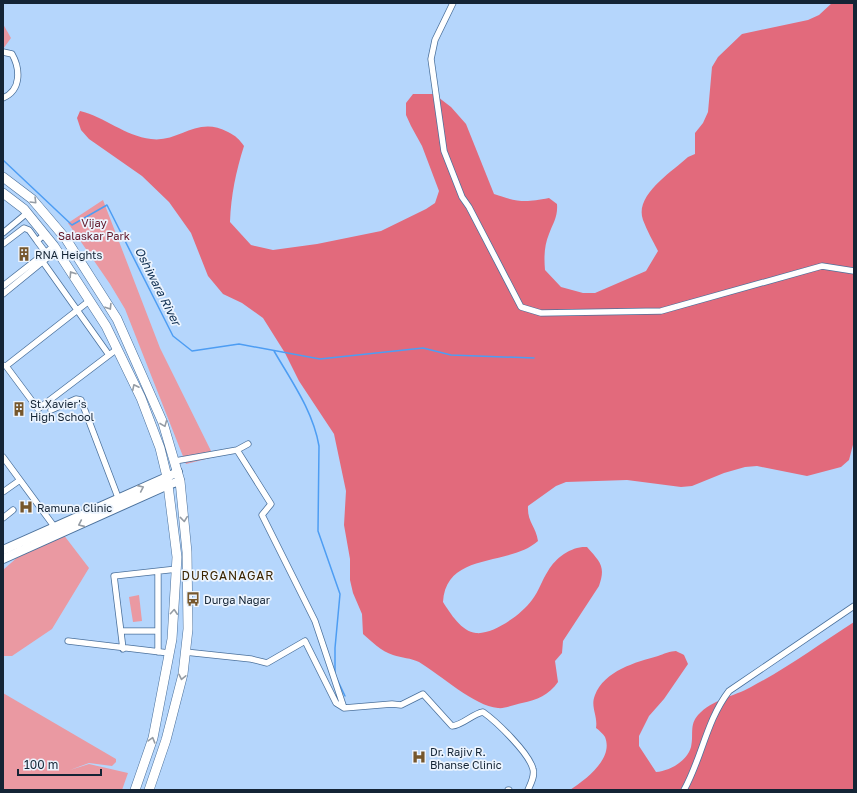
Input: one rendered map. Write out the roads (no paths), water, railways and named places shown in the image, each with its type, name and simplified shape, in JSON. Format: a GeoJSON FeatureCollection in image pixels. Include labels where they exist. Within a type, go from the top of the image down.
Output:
{"type":"FeatureCollection","features":[{"type":"Feature","properties":{"kind":"main road"},"geometry":{"type":"LineString","coordinates":[[3,177],[32,199],[66,239],[117,319],[163,423],[179,476],[187,552],[188,629],[182,674],[166,740],[149,790]]}},
{"type":"Feature","properties":{"kind":"main road"},"geometry":{"type":"LineString","coordinates":[[3,193],[27,213],[45,234],[56,248],[90,300],[106,326],[141,398],[160,448],[167,481],[177,557],[172,638],[153,738],[135,790]]}},
{"type":"Feature","properties":{"kind":"main road"},"geometry":{"type":"LineString","coordinates":[[3,550],[57,530],[179,476]]}},
{"type":"Feature","properties":{"kind":"main road"},"geometry":{"type":"LineString","coordinates":[[3,559],[57,530]]}},
{"type":"Feature","properties":{"kind":"street"},"geometry":{"type":"LineString","coordinates":[[453,3],[435,40],[431,59],[444,151],[462,197],[470,207],[521,307],[541,313],[661,311],[822,266],[854,271]]}},
{"type":"Feature","properties":{"kind":"street"},"geometry":{"type":"LineString","coordinates":[[3,52],[12,54],[18,64],[16,87],[3,97]]}},
{"type":"Feature","properties":{"kind":"street"},"geometry":{"type":"LineString","coordinates":[[3,97],[6,91]]}},
{"type":"Feature","properties":{"kind":"street"},"geometry":{"type":"LineString","coordinates":[[3,233],[27,213]]}},
{"type":"Feature","properties":{"kind":"street"},"geometry":{"type":"LineString","coordinates":[[3,244],[24,228],[29,230],[46,253]]}},
{"type":"Feature","properties":{"kind":"street"},"geometry":{"type":"LineString","coordinates":[[37,241],[45,234]]}},
{"type":"Feature","properties":{"kind":"street"},"geometry":{"type":"LineString","coordinates":[[3,286],[46,253],[56,248]]}},
{"type":"Feature","properties":{"kind":"street"},"geometry":{"type":"LineString","coordinates":[[3,294],[43,262],[56,248]]}},
{"type":"Feature","properties":{"kind":"street"},"geometry":{"type":"LineString","coordinates":[[43,262],[77,312],[109,355]]}},
{"type":"Feature","properties":{"kind":"street"},"geometry":{"type":"LineString","coordinates":[[90,300],[77,312],[5,365],[38,409],[117,349]]}},
{"type":"Feature","properties":{"kind":"street"},"geometry":{"type":"LineString","coordinates":[[51,410],[76,399],[81,400],[120,502]]}},
{"type":"Feature","properties":{"kind":"street"},"geometry":{"type":"LineString","coordinates":[[175,461],[237,450],[248,444]]}},
{"type":"Feature","properties":{"kind":"street"},"geometry":{"type":"LineString","coordinates":[[237,450],[271,504],[262,515],[315,621],[344,708]]}},
{"type":"Feature","properties":{"kind":"street"},"geometry":{"type":"LineString","coordinates":[[3,457],[57,530]]}},
{"type":"Feature","properties":{"kind":"street"},"geometry":{"type":"LineString","coordinates":[[3,492],[20,480]]}},
{"type":"Feature","properties":{"kind":"street"},"geometry":{"type":"LineString","coordinates":[[3,518],[13,510]]}},
{"type":"Feature","properties":{"kind":"street"},"geometry":{"type":"LineString","coordinates":[[123,649],[114,576],[176,569]]}},
{"type":"Feature","properties":{"kind":"street"},"geometry":{"type":"LineString","coordinates":[[158,572],[158,652]]}},
{"type":"Feature","properties":{"kind":"street"},"geometry":{"type":"LineString","coordinates":[[684,790],[690,780],[711,719],[720,702],[729,691],[854,606]]}},
{"type":"Feature","properties":{"kind":"street"},"geometry":{"type":"LineString","coordinates":[[121,631],[158,631]]}},
{"type":"Feature","properties":{"kind":"street"},"geometry":{"type":"LineString","coordinates":[[68,641],[123,649],[169,653]]}},
{"type":"Feature","properties":{"kind":"street"},"geometry":{"type":"LineString","coordinates":[[185,652],[251,659],[267,663],[305,641],[336,703],[344,708],[392,704],[401,705],[423,694],[452,726],[456,726],[475,713],[484,712],[498,724],[530,760],[534,775],[528,790]]}},
{"type":"Feature","properties":{"kind":"waterway","name":"Oshiwara River"},"geometry":{"type":"LineString","coordinates":[[3,160],[72,225],[107,205],[173,336],[192,351],[239,344],[320,359],[423,348],[451,355],[534,358]]}},
{"type":"Feature","properties":{"kind":"waterway"},"geometry":{"type":"LineString","coordinates":[[274,351],[295,385],[307,409],[319,446],[318,531],[340,594],[335,648],[335,672]]}},
{"type":"Feature","properties":{"kind":"waterway"},"geometry":{"type":"LineString","coordinates":[[337,679],[345,696]]}},
{"type":"Feature","properties":{"kind":"place","name":"RNA Heights"},"geometry":{"type":"Point","coordinates":[24,254]}},
{"type":"Feature","properties":{"kind":"place","name":"St.Xavier's High School"},"geometry":{"type":"Point","coordinates":[19,409]}},
{"type":"Feature","properties":{"kind":"place","name":"Ramuna Clinic"},"geometry":{"type":"Point","coordinates":[26,507]}},
{"type":"Feature","properties":{"kind":"place","name":"Durga Nagar"},"geometry":{"type":"Point","coordinates":[193,599]}},
{"type":"Feature","properties":{"kind":"place","name":"Dr. Rajiv R. Bhanse Clinic"},"geometry":{"type":"Point","coordinates":[419,757]}},
{"type":"Feature","properties":{"kind":"district","name":"DURGANAGAR"},"geometry":{"type":"Point","coordinates":[228,575]}},
{"type":"Feature","properties":{"kind":"park label","name":"Vijay Salaskar Park"},"geometry":{"type":"Point","coordinates":[94,228]}}]}
